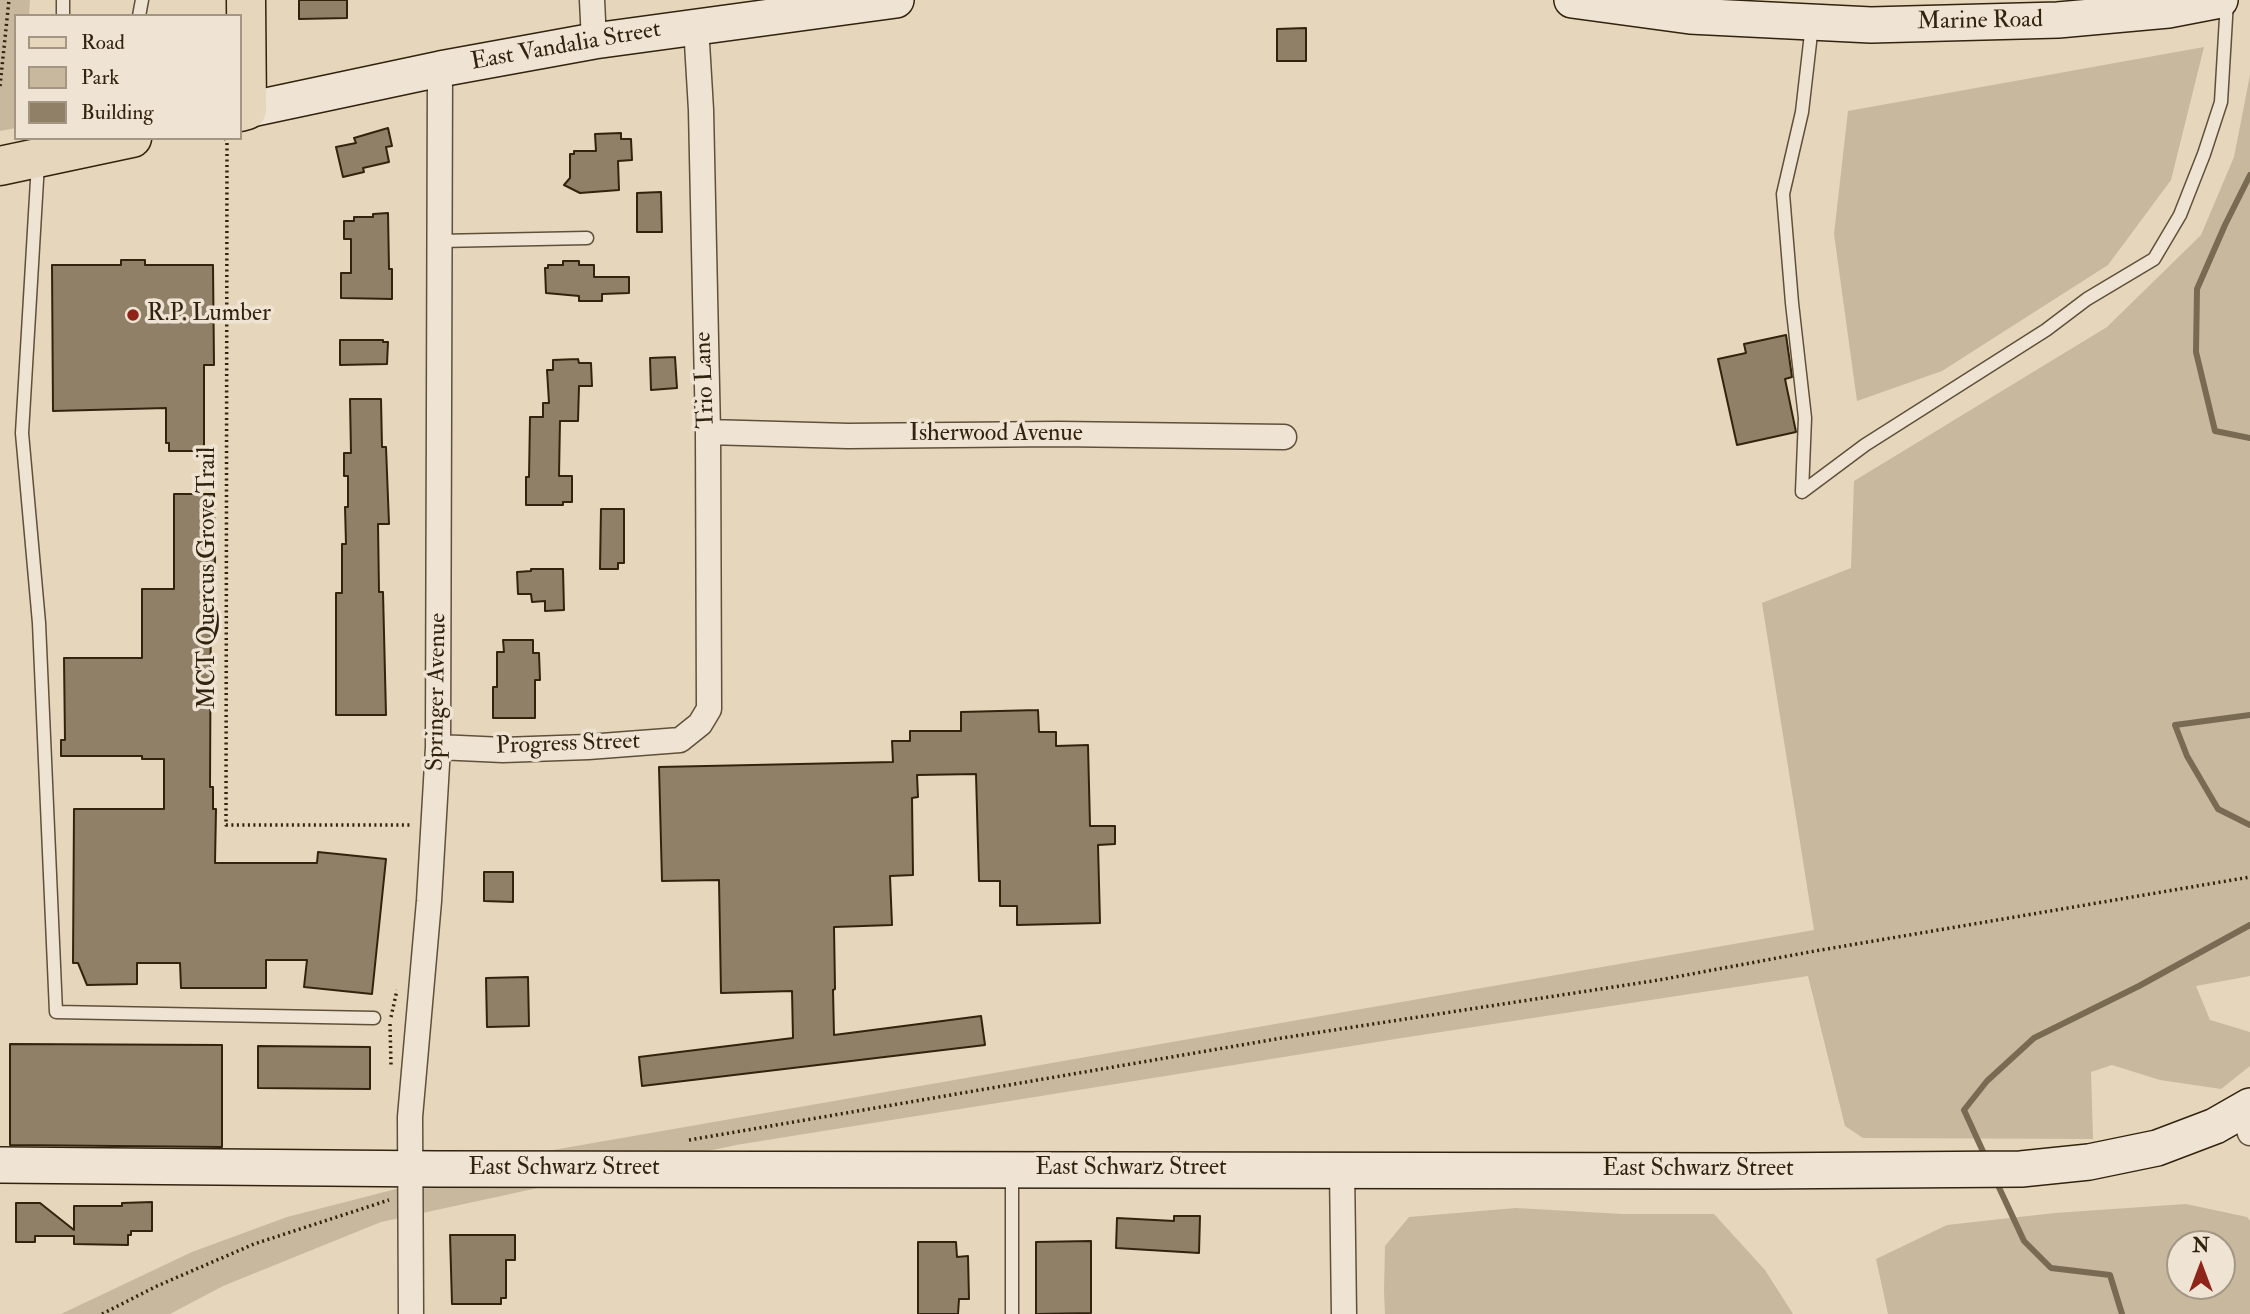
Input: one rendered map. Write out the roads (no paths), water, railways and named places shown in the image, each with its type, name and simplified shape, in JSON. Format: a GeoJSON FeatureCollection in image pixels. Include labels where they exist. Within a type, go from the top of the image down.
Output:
{"type":"FeatureCollection","features":[{"type":"Feature","properties":{"kind":"main road"},"geometry":{"type":"LineString","coordinates":[[242,53],[246,0]]}},
{"type":"Feature","properties":{"kind":"main road"},"geometry":{"type":"LineString","coordinates":[[0,166],[54,150],[119,140]]}},
{"type":"Feature","properties":{"kind":"street"},"geometry":{"type":"LineString","coordinates":[[592,0],[594,41]]}},
{"type":"Feature","properties":{"kind":"street","name":"East Vandalia Street"},"geometry":{"type":"LineString","coordinates":[[242,119],[440,69],[594,41],[895,0]]}},
{"type":"Feature","properties":{"kind":"street"},"geometry":{"type":"LineString","coordinates":[[1572,0],[1690,16],[1791,14]]}},
{"type":"Feature","properties":{"kind":"street","name":"Marine Road"},"geometry":{"type":"LineString","coordinates":[[1791,14],[1871,25],[2058,20],[2116,8],[2168,10],[2220,0]]}},
{"type":"Feature","properties":{"kind":"street","name":"Trio Lane"},"geometry":{"type":"LineString","coordinates":[[695,729],[709,709],[708,432],[701,110],[696,26]]}},
{"type":"Feature","properties":{"kind":"street","name":"Springer Avenue"},"geometry":{"type":"LineString","coordinates":[[411,1314],[410,1117],[439,747],[440,69]]}},
{"type":"Feature","properties":{"kind":"street","name":"Isherwood Avenue"},"geometry":{"type":"LineString","coordinates":[[708,432],[848,436],[1058,434],[1284,437]]}},
{"type":"Feature","properties":{"kind":"street","name":"Progress Street"},"geometry":{"type":"LineString","coordinates":[[439,747],[503,750],[588,747],[680,740],[695,729]]}},
{"type":"Feature","properties":{"kind":"street","name":"East Schwarz Street"},"geometry":{"type":"LineString","coordinates":[[0,1165],[1740,1171],[1991,1169],[2089,1162],[2146,1151],[2248,1117]]}},
{"type":"Feature","properties":{"kind":"street"},"geometry":{"type":"LineString","coordinates":[[1342,1169],[1344,1314]]}},
{"type":"Feature","properties":{"kind":"lane"},"geometry":{"type":"LineString","coordinates":[[1791,14],[1802,112],[1783,194],[1805,418],[1802,492],[1865,445],[2046,330],[2087,299],[2154,259],[2180,215],[2221,102],[2227,0]]}},
{"type":"Feature","properties":{"kind":"lane"},"geometry":{"type":"LineString","coordinates":[[54,150],[22,433],[39,623],[56,1012],[374,1018]]}},
{"type":"Feature","properties":{"kind":"lane"},"geometry":{"type":"LineString","coordinates":[[439,241],[587,238]]}},
{"type":"Feature","properties":{"kind":"lane"},"geometry":{"type":"LineString","coordinates":[[1012,1169],[1012,1314]]}},
{"type":"Feature","properties":{"kind":"waterway"},"geometry":{"type":"LineString","coordinates":[[2250,175],[2197,289],[2196,352],[2215,431],[2250,438]]}},
{"type":"Feature","properties":{"kind":"waterway"},"geometry":{"type":"LineString","coordinates":[[2250,715],[2175,725],[2187,756],[2218,809],[2250,825]]}},
{"type":"Feature","properties":{"kind":"waterway"},"geometry":{"type":"LineString","coordinates":[[1986,1158],[1964,1110],[1987,1081],[2034,1038],[2139,986],[2250,925]]}},
{"type":"Feature","properties":{"kind":"waterway"},"geometry":{"type":"LineString","coordinates":[[1996,1181],[2024,1241],[2051,1268],[2110,1275],[2122,1314]]}},
{"type":"Feature","properties":{"kind":"place","name":"R.P. Lumber"},"geometry":{"type":"Point","coordinates":[133,315]}}]}
